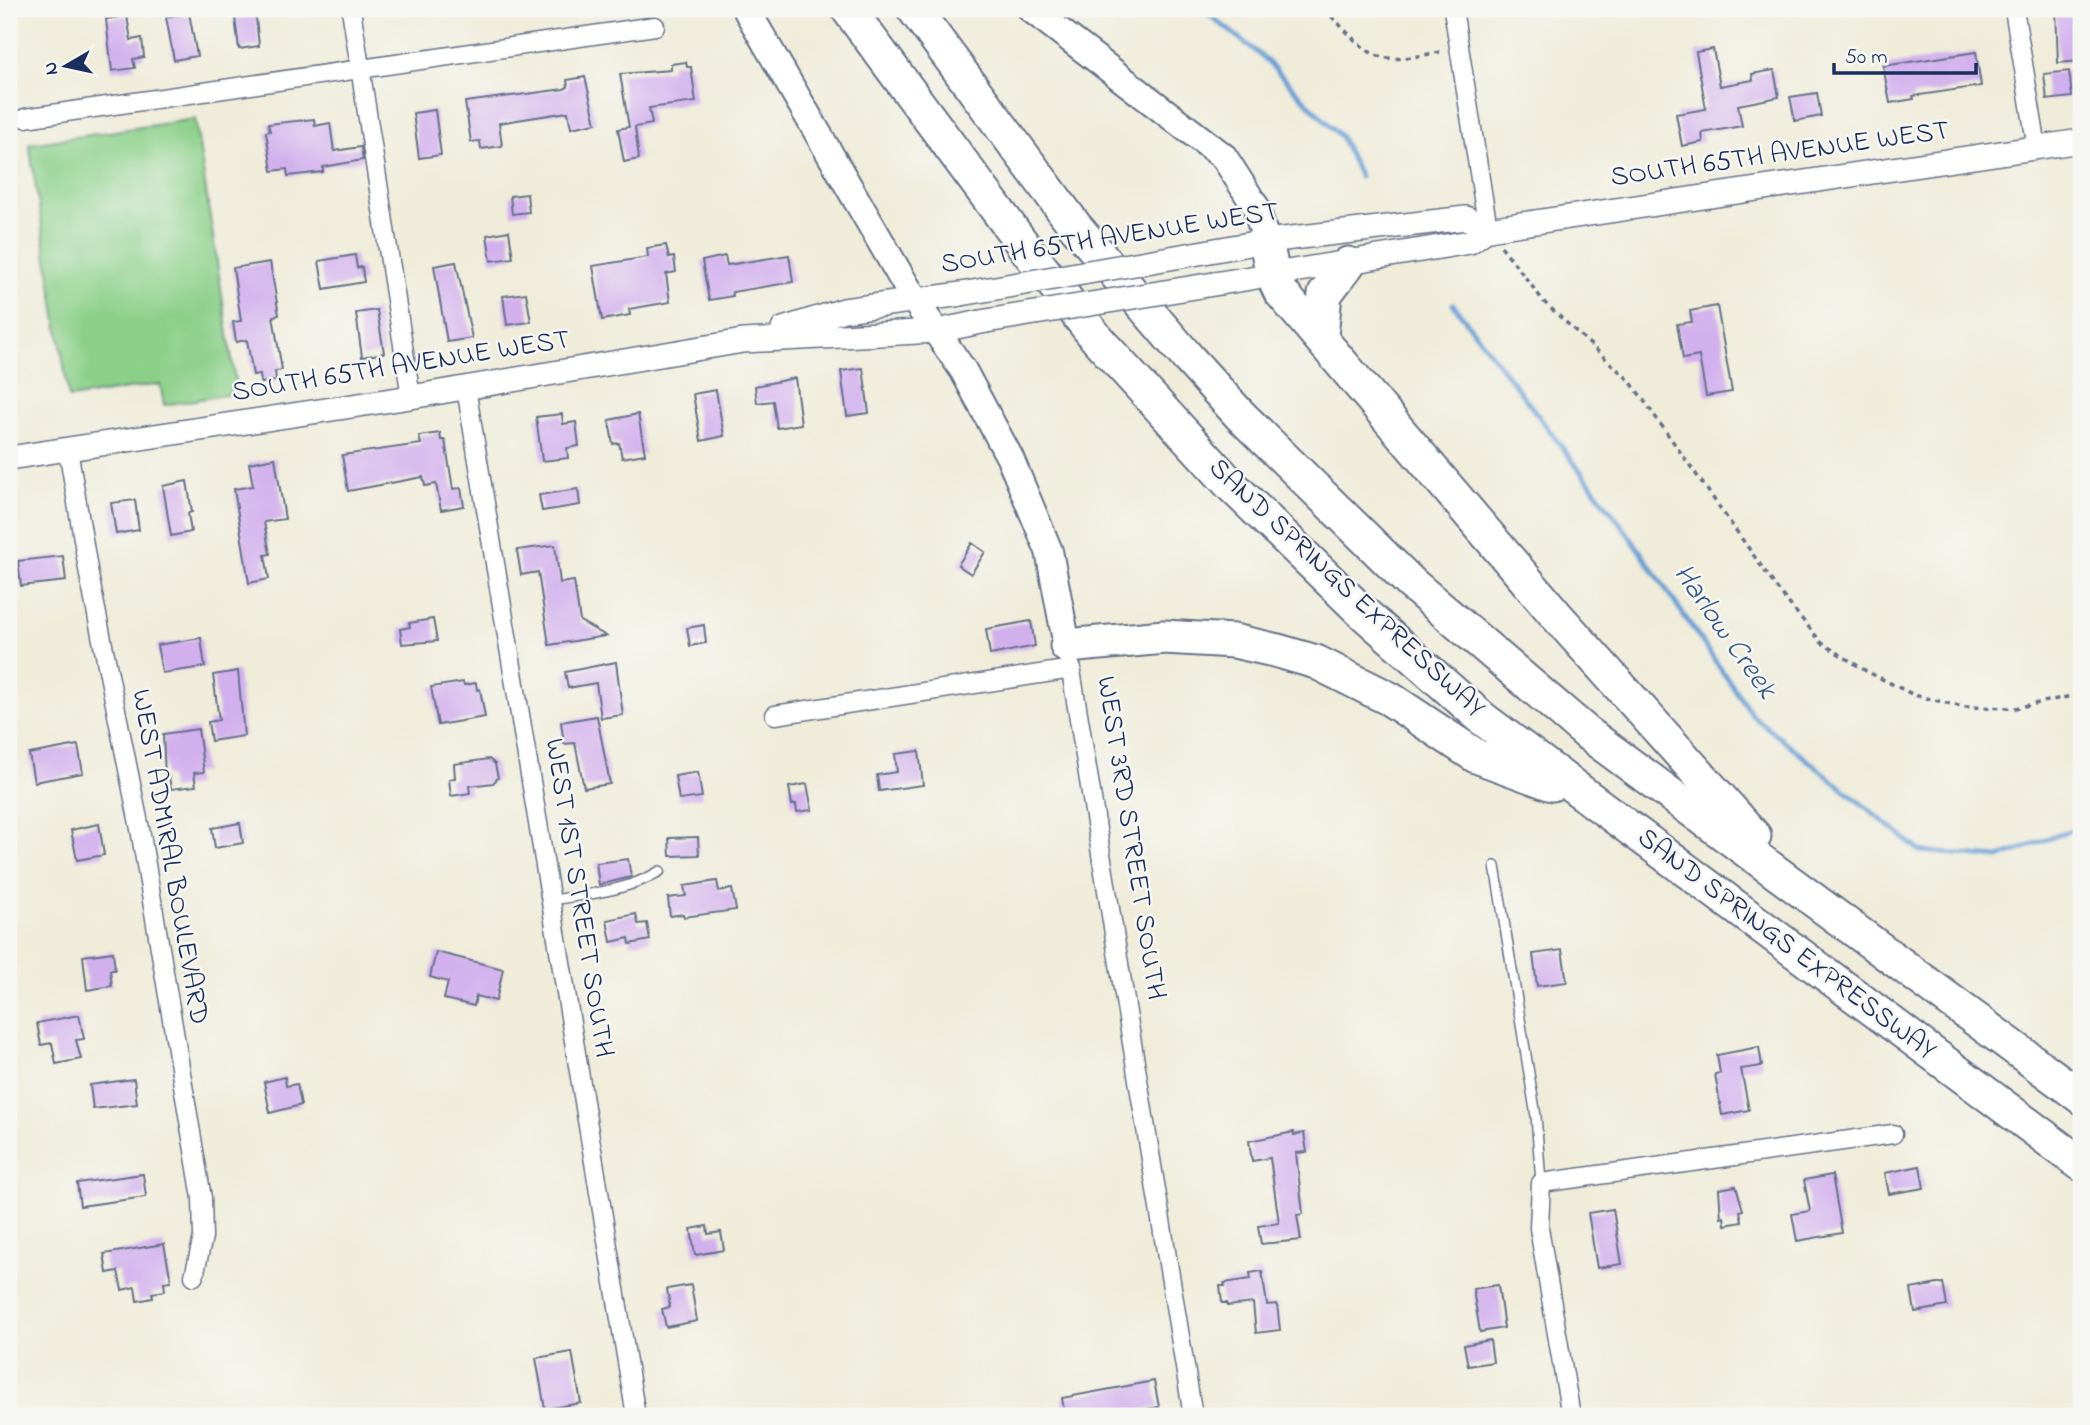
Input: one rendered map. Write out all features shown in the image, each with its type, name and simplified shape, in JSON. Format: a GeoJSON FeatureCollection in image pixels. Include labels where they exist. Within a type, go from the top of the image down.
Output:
{"type":"FeatureCollection","features":[{"type":"Feature","properties":{"kind":"highway","name":"SAND SPRINGS EXPRESSWAY"},"geometry":{"type":"LineString","coordinates":[[848,9],[1027,250],[1098,340],[1232,486],[1421,665],[1483,719],[2081,1164]]}},
{"type":"Feature","properties":{"kind":"highway","name":"SAND SPRINGS EXPRESSWAY"},"geometry":{"type":"LineString","coordinates":[[915,9],[1075,226],[1239,414],[1341,517],[1494,657],[1587,733],[1805,891],[2081,1097]]}},
{"type":"Feature","properties":{"kind":"highway"},"geometry":{"type":"LineString","coordinates":[[1266,241],[1273,276],[1280,291],[1556,615],[1805,891]]}},
{"type":"Feature","properties":{"kind":"highway"},"geometry":{"type":"LineString","coordinates":[[1321,337],[1325,294],[1348,264]]}},
{"type":"Feature","properties":{"kind":"highway"},"geometry":{"type":"LineString","coordinates":[[1070,658],[1164,637],[1234,641],[1278,650],[1316,662],[1390,699],[1476,756],[1587,797]]}},
{"type":"Feature","properties":{"kind":"main road","name":"WEST 3RD STREET SOUTH"},"geometry":{"type":"LineString","coordinates":[[746,9],[915,301],[937,331],[980,403],[1041,526],[1049,551],[1070,658]]}},
{"type":"Feature","properties":{"kind":"main road"},"geometry":{"type":"LineString","coordinates":[[1031,9],[1224,157],[1256,207],[1266,241]]}},
{"type":"Feature","properties":{"kind":"street"},"geometry":{"type":"LineString","coordinates":[[351,9],[411,397]]}},
{"type":"Feature","properties":{"kind":"street"},"geometry":{"type":"LineString","coordinates":[[1453,9],[1488,229]]}},
{"type":"Feature","properties":{"kind":"street"},"geometry":{"type":"LineString","coordinates":[[2014,9],[2037,148]]}},
{"type":"Feature","properties":{"kind":"street"},"geometry":{"type":"LineString","coordinates":[[17,119],[655,26]]}},
{"type":"Feature","properties":{"kind":"street","name":"SOUTH 65TH AVENUE WEST"},"geometry":{"type":"LineString","coordinates":[[9,458],[411,397],[743,341],[937,331],[1470,242],[1488,229],[2081,141]]}},
{"type":"Feature","properties":{"kind":"street","name":"SOUTH 65TH AVENUE WEST"},"geometry":{"type":"LineString","coordinates":[[743,341],[844,310],[961,294],[1266,241],[1466,218],[1488,229]]}},
{"type":"Feature","properties":{"kind":"street","name":"WEST 1ST STREET SOUTH"},"geometry":{"type":"LineString","coordinates":[[466,388],[636,1416]]}},
{"type":"Feature","properties":{"kind":"street","name":"WEST ADMIRAL BOULEVARD"},"geometry":{"type":"LineString","coordinates":[[68,449],[89,575],[142,842],[202,1198],[203,1237],[194,1276]]}},
{"type":"Feature","properties":{"kind":"street"},"geometry":{"type":"LineString","coordinates":[[775,715],[1070,658]]}},
{"type":"Feature","properties":{"kind":"street","name":"WEST 3RD STREET SOUTH"},"geometry":{"type":"LineString","coordinates":[[1070,658],[1080,741],[1193,1416]]}},
{"type":"Feature","properties":{"kind":"street"},"geometry":{"type":"LineString","coordinates":[[1571,1416],[1539,1228],[1541,1183],[1893,1134]]}},
{"type":"Feature","properties":{"kind":"lane"},"geometry":{"type":"LineString","coordinates":[[1495,866],[1536,1116],[1541,1183]]}},
{"type":"Feature","properties":{"kind":"lane"},"geometry":{"type":"LineString","coordinates":[[552,900],[618,889],[640,883],[660,871]]}},
{"type":"Feature","properties":{"kind":"path"},"geometry":{"type":"LineString","coordinates":[[1324,9],[1371,54],[1383,59],[1399,61],[1460,48]]}},
{"type":"Feature","properties":{"kind":"path"},"geometry":{"type":"LineString","coordinates":[[1488,229],[1545,303],[1630,381],[1782,594],[1822,643],[1866,671],[1914,695],[1963,707],[2015,708],[2081,694]]}},
{"type":"Feature","properties":{"kind":"green space"},"geometry":{"type":"Polygon","coordinates":[[[195,119],[237,393],[164,405],[160,384],[69,398],[29,144],[195,119]]]}},
{"type":"Feature","properties":{"kind":"building"},"geometry":{"type":"Polygon","coordinates":[[[255,9],[259,46],[239,49],[234,10],[255,9]]]}},
{"type":"Feature","properties":{"kind":"building"},"geometry":{"type":"Polygon","coordinates":[[[2056,9],[2081,9],[2081,61],[2058,63],[2056,9]]]}},
{"type":"Feature","properties":{"kind":"building"},"geometry":{"type":"Polygon","coordinates":[[[189,13],[197,56],[174,60],[166,17],[189,13]]]}},
{"type":"Feature","properties":{"kind":"building"},"geometry":{"type":"Polygon","coordinates":[[[127,16],[131,40],[142,38],[144,57],[133,59],[135,68],[112,71],[106,19],[127,16]]]}},
{"type":"Feature","properties":{"kind":"building"},"geometry":{"type":"Polygon","coordinates":[[[1713,49],[1720,86],[1753,80],[1752,74],[1774,70],[1779,97],[1738,105],[1742,126],[1702,133],[1703,142],[1682,146],[1676,114],[1706,109],[1696,52],[1713,49]]]}},
{"type":"Feature","properties":{"kind":"building"},"geometry":{"type":"Polygon","coordinates":[[[1976,52],[1981,86],[1913,96],[1914,99],[1890,103],[1883,66],[1976,52]]]}},
{"type":"Feature","properties":{"kind":"building"},"geometry":{"type":"Polygon","coordinates":[[[686,62],[687,67],[691,67],[696,102],[649,108],[652,124],[635,127],[639,159],[624,162],[618,129],[629,127],[620,74],[671,70],[671,64],[686,62]]]}},
{"type":"Feature","properties":{"kind":"building"},"geometry":{"type":"Polygon","coordinates":[[[2069,71],[2072,97],[2047,100],[2044,74],[2069,71]]]}},
{"type":"Feature","properties":{"kind":"building"},"geometry":{"type":"Polygon","coordinates":[[[585,77],[596,123],[571,128],[568,112],[499,123],[502,146],[481,149],[480,141],[471,142],[465,102],[564,89],[568,87],[567,80],[585,77]]]}},
{"type":"Feature","properties":{"kind":"building"},"geometry":{"type":"Polygon","coordinates":[[[1817,93],[1821,116],[1795,121],[1790,97],[1817,93]]]}},
{"type":"Feature","properties":{"kind":"building"},"geometry":{"type":"Polygon","coordinates":[[[435,110],[441,155],[419,158],[413,113],[435,110]]]}},
{"type":"Feature","properties":{"kind":"building"},"geometry":{"type":"Polygon","coordinates":[[[314,119],[315,126],[330,123],[334,151],[361,147],[363,160],[323,167],[323,172],[288,176],[287,169],[272,171],[266,132],[270,131],[268,124],[314,119]]]}},
{"type":"Feature","properties":{"kind":"building"},"geometry":{"type":"Polygon","coordinates":[[[527,194],[529,212],[512,214],[510,196],[527,194]]]}},
{"type":"Feature","properties":{"kind":"building"},"geometry":{"type":"Polygon","coordinates":[[[509,231],[513,258],[491,261],[487,235],[509,231]]]}},
{"type":"Feature","properties":{"kind":"building"},"geometry":{"type":"Polygon","coordinates":[[[666,245],[669,258],[674,257],[676,272],[666,274],[670,302],[629,309],[630,315],[602,320],[593,266],[648,257],[647,248],[666,245]]]}},
{"type":"Feature","properties":{"kind":"building"},"geometry":{"type":"Polygon","coordinates":[[[355,255],[357,268],[362,267],[364,282],[324,289],[319,261],[355,255]]]}},
{"type":"Feature","properties":{"kind":"building"},"geometry":{"type":"Polygon","coordinates":[[[789,255],[793,282],[732,292],[733,296],[709,300],[702,261],[725,256],[727,265],[789,255]]]}},
{"type":"Feature","properties":{"kind":"building"},"geometry":{"type":"Polygon","coordinates":[[[270,262],[279,315],[273,316],[282,370],[275,371],[276,381],[261,383],[260,374],[253,375],[247,340],[236,342],[233,322],[241,321],[233,268],[270,262]]]}},
{"type":"Feature","properties":{"kind":"building"},"geometry":{"type":"Polygon","coordinates":[[[456,262],[472,338],[447,342],[434,266],[456,262]]]}},
{"type":"Feature","properties":{"kind":"building"},"geometry":{"type":"Polygon","coordinates":[[[526,293],[531,322],[507,325],[503,296],[526,293]]]}},
{"type":"Feature","properties":{"kind":"building"},"geometry":{"type":"Polygon","coordinates":[[[1717,306],[1732,392],[1706,396],[1699,356],[1683,359],[1677,324],[1692,322],[1690,311],[1717,306]]]}},
{"type":"Feature","properties":{"kind":"building"},"geometry":{"type":"Polygon","coordinates":[[[377,310],[384,353],[362,357],[356,313],[377,310]]]}},
{"type":"Feature","properties":{"kind":"building"},"geometry":{"type":"Polygon","coordinates":[[[863,368],[869,413],[847,416],[841,371],[863,368]]]}},
{"type":"Feature","properties":{"kind":"building"},"geometry":{"type":"Polygon","coordinates":[[[795,378],[801,424],[777,428],[773,401],[757,403],[755,386],[795,378]]]}},
{"type":"Feature","properties":{"kind":"building"},"geometry":{"type":"Polygon","coordinates":[[[716,390],[724,436],[701,441],[693,394],[716,390]]]}},
{"type":"Feature","properties":{"kind":"building"},"geometry":{"type":"Polygon","coordinates":[[[562,414],[563,424],[576,422],[579,446],[567,448],[568,458],[542,461],[536,417],[562,414]]]}},
{"type":"Feature","properties":{"kind":"building"},"geometry":{"type":"Polygon","coordinates":[[[638,414],[645,454],[622,458],[619,443],[613,444],[609,420],[638,414]]]}},
{"type":"Feature","properties":{"kind":"building"},"geometry":{"type":"Polygon","coordinates":[[[440,433],[441,440],[445,440],[453,489],[461,488],[464,506],[441,510],[436,484],[425,486],[423,477],[348,491],[342,455],[421,444],[419,436],[440,433]]]}},
{"type":"Feature","properties":{"kind":"building"},"geometry":{"type":"Polygon","coordinates":[[[275,458],[285,519],[264,522],[270,554],[265,555],[269,579],[249,583],[234,489],[253,486],[249,463],[275,458]]]}},
{"type":"Feature","properties":{"kind":"building"},"geometry":{"type":"Polygon","coordinates":[[[187,481],[192,512],[188,513],[191,532],[171,536],[163,486],[187,481]]]}},
{"type":"Feature","properties":{"kind":"building"},"geometry":{"type":"Polygon","coordinates":[[[578,489],[580,505],[542,511],[539,495],[578,489]]]}},
{"type":"Feature","properties":{"kind":"building"},"geometry":{"type":"Polygon","coordinates":[[[135,500],[139,530],[116,534],[111,503],[135,500]]]}},
{"type":"Feature","properties":{"kind":"building"},"geometry":{"type":"Polygon","coordinates":[[[972,543],[985,552],[971,574],[958,565],[972,543]]]}},
{"type":"Feature","properties":{"kind":"building"},"geometry":{"type":"Polygon","coordinates":[[[555,545],[560,583],[574,581],[580,621],[606,636],[549,645],[538,572],[521,575],[517,550],[555,545]]]}},
{"type":"Feature","properties":{"kind":"building"},"geometry":{"type":"Polygon","coordinates":[[[63,556],[66,581],[21,586],[18,561],[63,556]]]}},
{"type":"Feature","properties":{"kind":"building"},"geometry":{"type":"Polygon","coordinates":[[[433,619],[437,641],[402,644],[400,629],[410,627],[409,623],[433,619]]]}},
{"type":"Feature","properties":{"kind":"building"},"geometry":{"type":"Polygon","coordinates":[[[1031,621],[1035,646],[990,655],[986,629],[1031,621]]]}},
{"type":"Feature","properties":{"kind":"building"},"geometry":{"type":"Polygon","coordinates":[[[704,625],[706,643],[690,646],[687,628],[704,625]]]}},
{"type":"Feature","properties":{"kind":"building"},"geometry":{"type":"Polygon","coordinates":[[[201,638],[205,667],[162,673],[157,645],[201,638]]]}},
{"type":"Feature","properties":{"kind":"building"},"geometry":{"type":"Polygon","coordinates":[[[616,662],[623,715],[601,718],[596,683],[568,688],[565,672],[616,662]]]}},
{"type":"Feature","properties":{"kind":"building"},"geometry":{"type":"Polygon","coordinates":[[[238,671],[244,736],[211,741],[208,722],[219,720],[213,675],[238,671]]]}},
{"type":"Feature","properties":{"kind":"building"},"geometry":{"type":"Polygon","coordinates":[[[463,682],[464,685],[476,683],[477,690],[480,689],[485,717],[438,725],[431,687],[463,682]]]}},
{"type":"Feature","properties":{"kind":"building"},"geometry":{"type":"Polygon","coordinates":[[[597,716],[610,784],[584,788],[575,743],[564,744],[561,722],[597,716]]]}},
{"type":"Feature","properties":{"kind":"building"},"geometry":{"type":"Polygon","coordinates":[[[198,729],[204,772],[194,773],[196,786],[171,789],[169,776],[165,776],[163,734],[198,729]]]}},
{"type":"Feature","properties":{"kind":"building"},"geometry":{"type":"Polygon","coordinates":[[[78,745],[83,773],[34,782],[29,754],[78,745]]]}},
{"type":"Feature","properties":{"kind":"building"},"geometry":{"type":"Polygon","coordinates":[[[919,751],[923,785],[879,791],[877,775],[897,772],[895,754],[919,751]]]}},
{"type":"Feature","properties":{"kind":"building"},"geometry":{"type":"Polygon","coordinates":[[[489,759],[495,764],[498,778],[493,783],[469,786],[470,793],[451,796],[449,779],[455,778],[454,764],[489,759]]]}},
{"type":"Feature","properties":{"kind":"building"},"geometry":{"type":"Polygon","coordinates":[[[698,772],[702,797],[679,800],[675,776],[698,772]]]}},
{"type":"Feature","properties":{"kind":"building"},"geometry":{"type":"Polygon","coordinates":[[[807,784],[812,810],[797,812],[796,804],[792,805],[789,787],[807,784]]]}},
{"type":"Feature","properties":{"kind":"building"},"geometry":{"type":"Polygon","coordinates":[[[240,823],[243,843],[215,848],[212,828],[240,823]]]}},
{"type":"Feature","properties":{"kind":"building"},"geometry":{"type":"Polygon","coordinates":[[[99,824],[104,855],[77,860],[71,830],[99,824]]]}},
{"type":"Feature","properties":{"kind":"building"},"geometry":{"type":"Polygon","coordinates":[[[698,837],[699,855],[670,856],[669,838],[698,837]]]}},
{"type":"Feature","properties":{"kind":"building"},"geometry":{"type":"Polygon","coordinates":[[[628,859],[631,877],[599,885],[596,863],[628,859]]]}},
{"type":"Feature","properties":{"kind":"building"},"geometry":{"type":"Polygon","coordinates":[[[717,881],[719,891],[732,889],[736,910],[684,917],[683,914],[670,916],[668,898],[686,896],[684,886],[717,881]]]}},
{"type":"Feature","properties":{"kind":"building"},"geometry":{"type":"Polygon","coordinates":[[[636,914],[638,924],[647,923],[650,940],[630,944],[629,938],[611,942],[607,920],[636,914]]]}},
{"type":"Feature","properties":{"kind":"building"},"geometry":{"type":"Polygon","coordinates":[[[1562,950],[1567,982],[1537,986],[1533,954],[1562,950]]]}},
{"type":"Feature","properties":{"kind":"building"},"geometry":{"type":"Polygon","coordinates":[[[113,952],[115,970],[110,970],[112,986],[87,990],[83,956],[113,952]]]}},
{"type":"Feature","properties":{"kind":"building"},"geometry":{"type":"Polygon","coordinates":[[[436,952],[503,969],[496,1001],[476,996],[474,1006],[444,999],[448,982],[430,977],[436,952]]]}},
{"type":"Feature","properties":{"kind":"building"},"geometry":{"type":"Polygon","coordinates":[[[79,1015],[84,1039],[76,1040],[81,1059],[56,1064],[52,1043],[41,1045],[37,1023],[79,1015]]]}},
{"type":"Feature","properties":{"kind":"building"},"geometry":{"type":"Polygon","coordinates":[[[1759,1047],[1762,1066],[1741,1069],[1749,1110],[1722,1115],[1715,1074],[1720,1073],[1717,1055],[1759,1047]]]}},
{"type":"Feature","properties":{"kind":"building"},"geometry":{"type":"Polygon","coordinates":[[[285,1077],[286,1086],[297,1084],[301,1105],[270,1113],[264,1082],[285,1077]]]}},
{"type":"Feature","properties":{"kind":"building"},"geometry":{"type":"Polygon","coordinates":[[[134,1079],[137,1104],[93,1109],[90,1085],[134,1079]]]}},
{"type":"Feature","properties":{"kind":"building"},"geometry":{"type":"Polygon","coordinates":[[[1294,1132],[1294,1135],[1304,1133],[1307,1152],[1296,1153],[1303,1214],[1297,1215],[1301,1240],[1261,1244],[1258,1226],[1279,1223],[1270,1158],[1252,1161],[1249,1141],[1294,1132]]]}},
{"type":"Feature","properties":{"kind":"building"},"geometry":{"type":"Polygon","coordinates":[[[1920,1166],[1924,1188],[1889,1194],[1885,1173],[1920,1166]]]}},
{"type":"Feature","properties":{"kind":"building"},"geometry":{"type":"Polygon","coordinates":[[[143,1174],[146,1197],[80,1206],[77,1183],[143,1174]]]}},
{"type":"Feature","properties":{"kind":"building"},"geometry":{"type":"Polygon","coordinates":[[[1832,1175],[1842,1233],[1797,1241],[1792,1214],[1810,1211],[1804,1180],[1832,1175]]]}},
{"type":"Feature","properties":{"kind":"building"},"geometry":{"type":"Polygon","coordinates":[[[1736,1186],[1743,1210],[1740,1211],[1742,1222],[1725,1225],[1724,1217],[1721,1218],[1719,1189],[1736,1186]]]}},
{"type":"Feature","properties":{"kind":"building"},"geometry":{"type":"Polygon","coordinates":[[[1613,1209],[1622,1264],[1597,1268],[1588,1213],[1613,1209]]]}},
{"type":"Feature","properties":{"kind":"building"},"geometry":{"type":"Polygon","coordinates":[[[707,1226],[708,1234],[721,1232],[724,1250],[695,1255],[691,1229],[707,1226]]]}},
{"type":"Feature","properties":{"kind":"building"},"geometry":{"type":"Polygon","coordinates":[[[164,1244],[171,1281],[164,1282],[165,1291],[152,1293],[153,1298],[137,1301],[135,1287],[122,1290],[118,1271],[107,1273],[104,1254],[164,1244]]]}},
{"type":"Feature","properties":{"kind":"building"},"geometry":{"type":"Polygon","coordinates":[[[1262,1271],[1267,1305],[1277,1304],[1280,1330],[1256,1333],[1253,1303],[1228,1306],[1227,1303],[1222,1303],[1220,1286],[1251,1279],[1250,1273],[1262,1271]]]}},
{"type":"Feature","properties":{"kind":"building"},"geometry":{"type":"Polygon","coordinates":[[[1943,1283],[1947,1306],[1915,1312],[1911,1289],[1943,1283]]]}},
{"type":"Feature","properties":{"kind":"building"},"geometry":{"type":"Polygon","coordinates":[[[691,1285],[697,1321],[666,1327],[662,1309],[670,1307],[667,1289],[691,1285]]]}},
{"type":"Feature","properties":{"kind":"building"},"geometry":{"type":"Polygon","coordinates":[[[1498,1285],[1504,1328],[1480,1332],[1473,1289],[1498,1285]]]}},
{"type":"Feature","properties":{"kind":"building"},"geometry":{"type":"Polygon","coordinates":[[[1490,1340],[1493,1362],[1468,1366],[1464,1345],[1490,1340]]]}},
{"type":"Feature","properties":{"kind":"building"},"geometry":{"type":"Polygon","coordinates":[[[572,1352],[581,1403],[545,1409],[536,1358],[572,1352]]]}},
{"type":"Feature","properties":{"kind":"building"},"geometry":{"type":"Polygon","coordinates":[[[1154,1381],[1159,1407],[1105,1416],[1065,1416],[1062,1398],[1154,1381]]]}},
{"type":"Feature","properties":{"kind":"waterway","name":"Harlow Creek"},"geometry":{"type":"LineString","coordinates":[[1202,9],[1263,57],[1341,137],[1360,177]]}},
{"type":"Feature","properties":{"kind":"waterway","name":"Harlow Creek"},"geometry":{"type":"LineString","coordinates":[[1453,304],[1626,531],[1753,716],[1920,851],[1999,858],[2081,826]]}}]}
